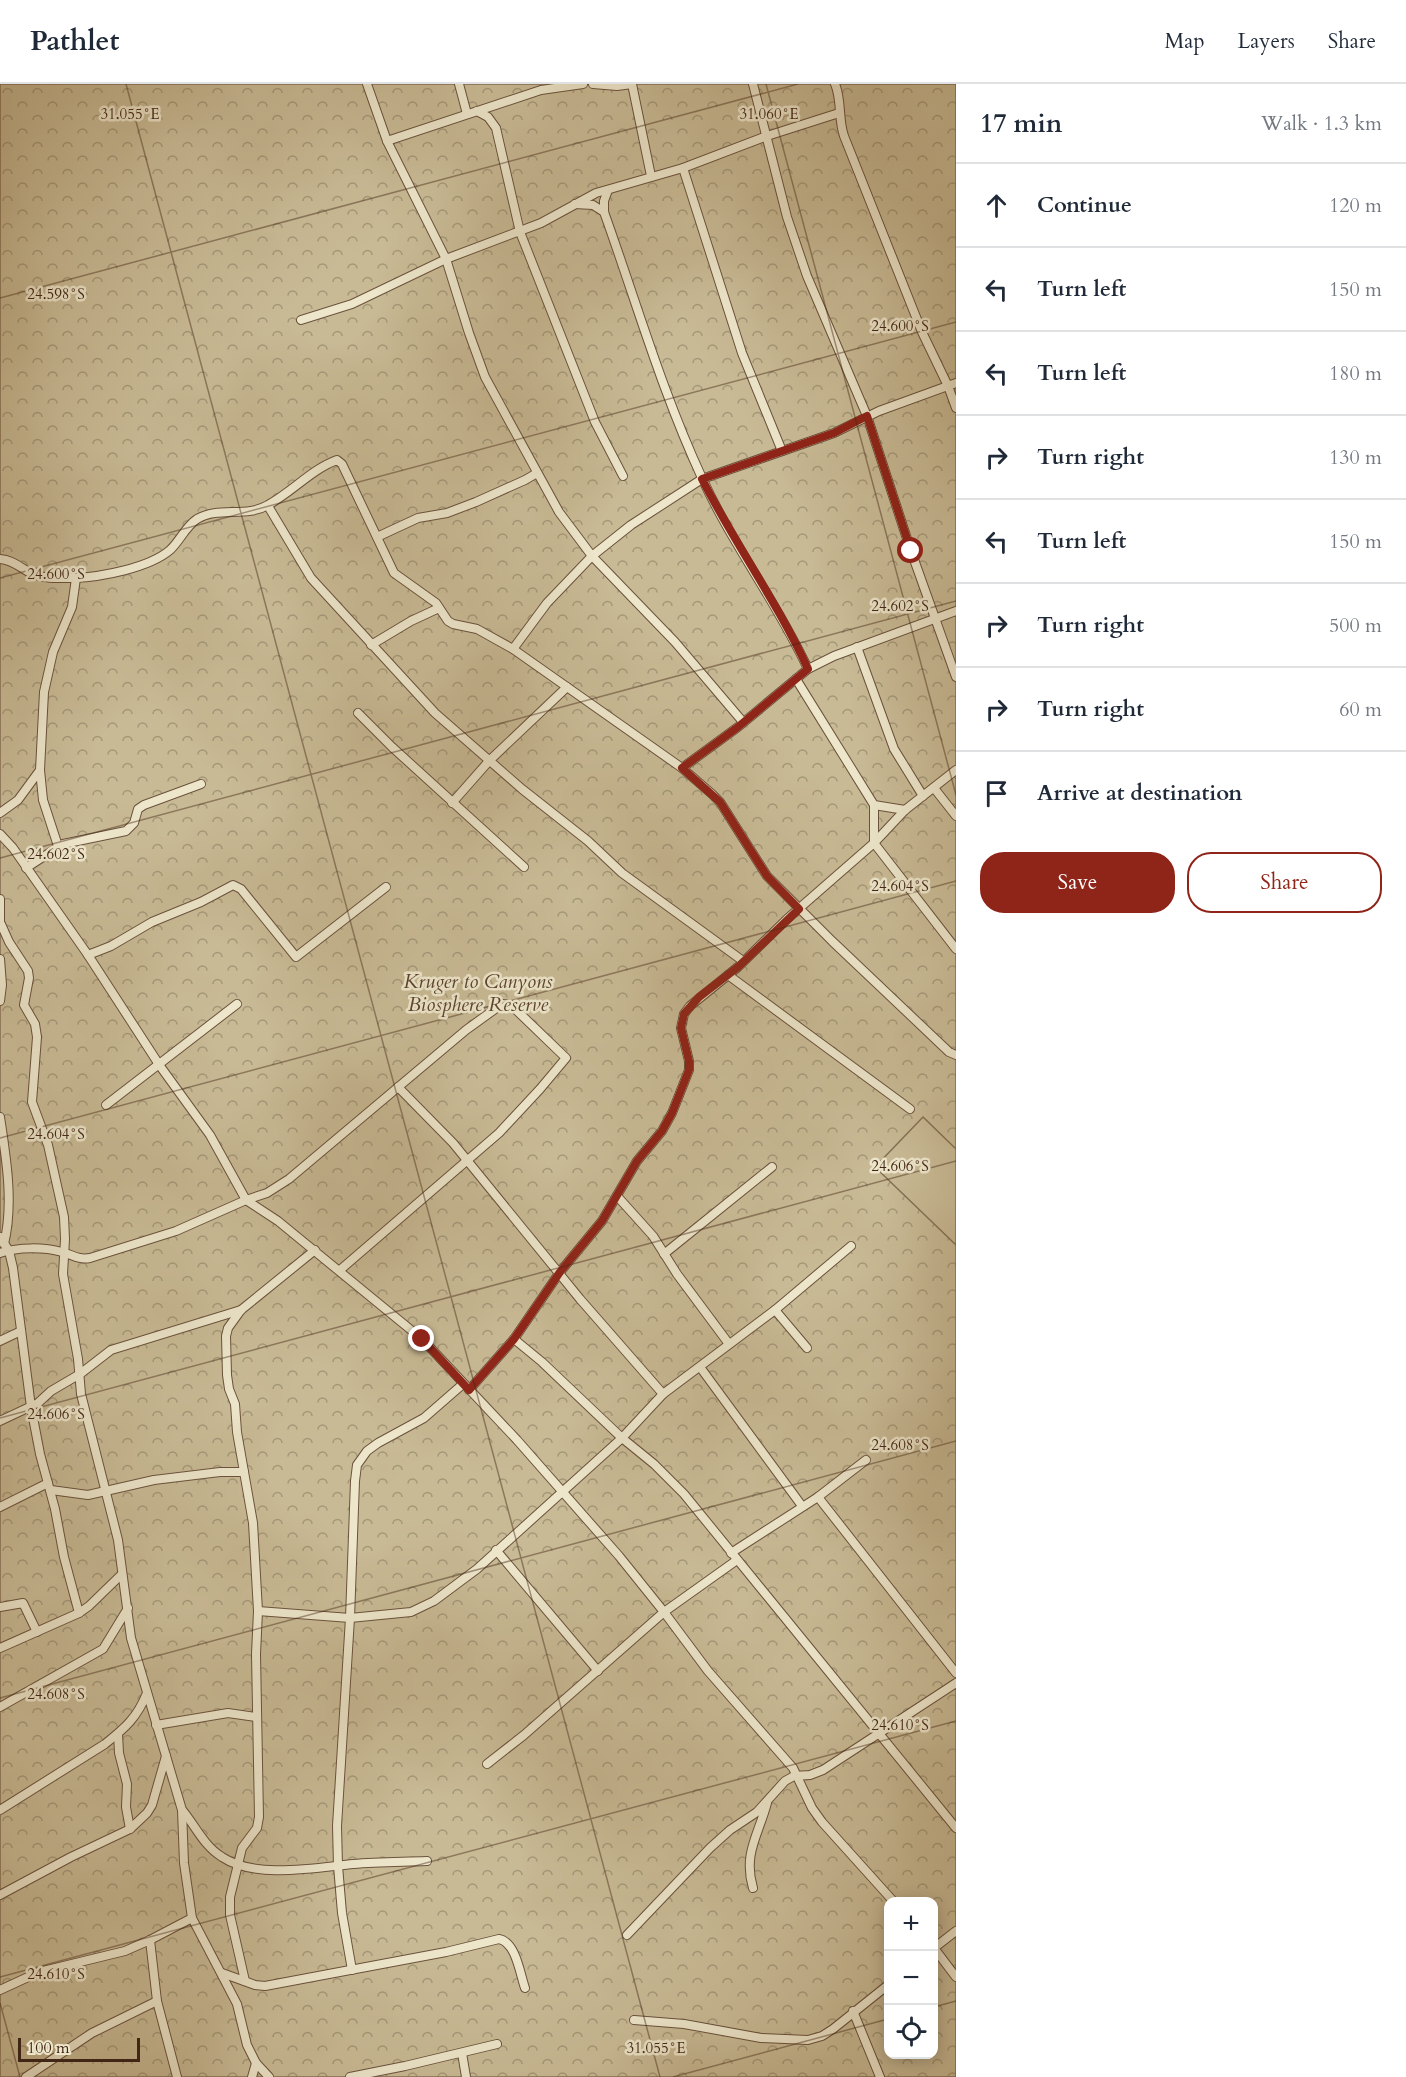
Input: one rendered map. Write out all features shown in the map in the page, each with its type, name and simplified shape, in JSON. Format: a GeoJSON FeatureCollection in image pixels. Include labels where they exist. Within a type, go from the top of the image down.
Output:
{"type":"FeatureCollection","features":[{"type":"Feature","properties":{"kind":"street"},"geometry":{"type":"LineString","coordinates":[[367,84],[387,141],[446,259],[485,377],[559,512],[592,556],[675,642],[743,722]]}},
{"type":"Feature","properties":{"kind":"street"},"geometry":{"type":"LineString","coordinates":[[459,84],[467,114]]}},
{"type":"Feature","properties":{"kind":"street"},"geometry":{"type":"LineString","coordinates":[[387,141],[540,87],[583,84]]}},
{"type":"Feature","properties":{"kind":"street"},"geometry":{"type":"LineString","coordinates":[[593,84],[617,86],[632,84],[651,176]]}},
{"type":"Feature","properties":{"kind":"street"},"geometry":{"type":"LineString","coordinates":[[753,84],[787,216],[807,276],[867,416],[956,677]]}},
{"type":"Feature","properties":{"kind":"street"},"geometry":{"type":"LineString","coordinates":[[835,84],[843,136],[922,333],[952,384],[956,408]]}},
{"type":"Feature","properties":{"kind":"street"},"geometry":{"type":"LineString","coordinates":[[477,111],[488,117],[496,128],[520,232],[595,422],[623,476]]}},
{"type":"Feature","properties":{"kind":"street"},"geometry":{"type":"LineString","coordinates":[[301,320],[352,304],[446,259],[541,223],[575,204],[608,190],[682,168],[767,136],[839,113]]}},
{"type":"Feature","properties":{"kind":"street"},"geometry":{"type":"LineString","coordinates":[[682,168],[742,353],[782,451]]}},
{"type":"Feature","properties":{"kind":"street"},"geometry":{"type":"LineString","coordinates":[[608,190],[604,201],[604,212],[669,400],[702,479],[738,545],[793,636],[808,669]]}},
{"type":"Feature","properties":{"kind":"street"},"geometry":{"type":"LineString","coordinates":[[575,204],[593,205],[604,212]]}},
{"type":"Feature","properties":{"kind":"street"},"geometry":{"type":"LineString","coordinates":[[513,649],[547,603],[592,556],[631,525],[702,479],[834,433],[867,416],[952,384]]}},
{"type":"Feature","properties":{"kind":"street"},"geometry":{"type":"LineString","coordinates":[[0,559],[11,561],[31,574],[41,577],[76,578],[144,565],[154,561],[173,547],[190,524],[202,517],[225,512],[244,512],[268,506],[337,460],[342,464],[394,573],[440,608],[447,621],[477,629],[513,649],[682,768],[720,802],[767,876],[949,1052],[956,1055]]}},
{"type":"Feature","properties":{"kind":"street"},"geometry":{"type":"LineString","coordinates":[[377,537],[418,518],[447,513],[476,502],[537,473]]}},
{"type":"Feature","properties":{"kind":"street"},"geometry":{"type":"LineString","coordinates":[[268,506],[311,578],[435,713],[549,812],[588,841],[622,873],[743,961]]}},
{"type":"Feature","properties":{"kind":"street"},"geometry":{"type":"LineString","coordinates":[[58,846],[44,800],[40,770],[44,692],[53,652],[72,607],[76,578]]}},
{"type":"Feature","properties":{"kind":"street"},"geometry":{"type":"LineString","coordinates":[[371,645],[411,621],[440,608]]}},
{"type":"Feature","properties":{"kind":"street"},"geometry":{"type":"LineString","coordinates":[[682,768],[808,669],[834,656],[956,611]]}},
{"type":"Feature","properties":{"kind":"street"},"geometry":{"type":"LineString","coordinates":[[857,647],[894,749],[923,796]]}},
{"type":"Feature","properties":{"kind":"street"},"geometry":{"type":"LineString","coordinates":[[796,679],[874,805],[874,843],[956,950]]}},
{"type":"Feature","properties":{"kind":"street"},"geometry":{"type":"LineString","coordinates":[[452,803],[489,761],[567,687]]}},
{"type":"Feature","properties":{"kind":"street"},"geometry":{"type":"LineString","coordinates":[[358,713],[452,803],[524,867]]}},
{"type":"Feature","properties":{"kind":"street"},"geometry":{"type":"LineString","coordinates":[[0,813],[18,800],[40,770]]}},
{"type":"Feature","properties":{"kind":"street"},"geometry":{"type":"LineString","coordinates":[[352,1970],[342,1913],[338,1866],[338,1817],[350,1618],[355,1481],[361,1457],[378,1443],[424,1418],[466,1387],[514,1339],[560,1272],[602,1221],[637,1161],[662,1131],[687,1077],[689,1061],[681,1028],[684,1014],[699,997],[728,975],[874,843],[905,810],[956,770]]}},
{"type":"Feature","properties":{"kind":"street"},"geometry":{"type":"LineString","coordinates":[[26,868],[58,846],[126,831],[134,823],[138,809],[144,805],[201,784]]}},
{"type":"Feature","properties":{"kind":"street"},"geometry":{"type":"LineString","coordinates":[[934,788],[956,816]]}},
{"type":"Feature","properties":{"kind":"street"},"geometry":{"type":"LineString","coordinates":[[874,805],[905,810]]}},
{"type":"Feature","properties":{"kind":"street"},"geometry":{"type":"LineString","coordinates":[[0,834],[13,848],[88,954],[160,1066],[210,1135],[246,1200],[315,1250],[422,1339],[517,1440],[664,1612],[708,1671],[786,1758],[798,1776],[812,1808],[822,1822],[890,1897]]}},
{"type":"Feature","properties":{"kind":"street"},"geometry":{"type":"LineString","coordinates":[[88,954],[111,946],[152,922],[201,902],[232,885],[241,890],[296,957],[386,887]]}},
{"type":"Feature","properties":{"kind":"street"},"geometry":{"type":"LineString","coordinates":[[0,899],[1,927],[28,971],[29,978],[24,1005],[34,1024],[37,1037],[32,1102],[48,1144],[64,1217],[63,1274],[74,1329],[83,1408],[107,1491],[118,1540],[129,1608],[131,1638],[182,1810],[184,1863],[192,1918],[237,2004],[247,2045],[256,2063],[269,2077]]}},
{"type":"Feature","properties":{"kind":"street"},"geometry":{"type":"LineString","coordinates":[[0,958],[2,985],[0,1000]]}},
{"type":"Feature","properties":{"kind":"street"},"geometry":{"type":"LineString","coordinates":[[728,975],[910,1109]]}},
{"type":"Feature","properties":{"kind":"street"},"geometry":{"type":"LineString","coordinates":[[4,1244],[63,1252],[82,1259],[176,1231],[267,1193],[289,1179],[466,1030],[507,1003],[518,1010],[566,1059],[516,1116],[340,1270]]}},
{"type":"Feature","properties":{"kind":"street"},"geometry":{"type":"LineString","coordinates":[[106,1105],[160,1066],[237,1004]]}},
{"type":"Feature","properties":{"kind":"street"},"geometry":{"type":"LineString","coordinates":[[398,1087],[414,1106],[443,1132],[663,1394]]}},
{"type":"Feature","properties":{"kind":"street"},"geometry":{"type":"LineString","coordinates":[[0,1117],[8,1200],[7,1232],[0,1254]]}},
{"type":"Feature","properties":{"kind":"street"},"geometry":{"type":"LineString","coordinates":[[664,1254],[772,1167]]}},
{"type":"Feature","properties":{"kind":"street"},"geometry":{"type":"LineString","coordinates":[[617,1196],[653,1236],[729,1344]]}},
{"type":"Feature","properties":{"kind":"street"},"geometry":{"type":"LineString","coordinates":[[4,1244],[16,1282],[31,1407],[64,1557],[79,1613]]}},
{"type":"Feature","properties":{"kind":"street"},"geometry":{"type":"LineString","coordinates":[[258,1611],[350,1618],[411,1612],[434,1601],[477,1569],[622,1438],[663,1394],[775,1310],[851,1246]]}},
{"type":"Feature","properties":{"kind":"street"},"geometry":{"type":"LineString","coordinates":[[245,1981],[229,1905],[242,1848],[257,1828],[259,1817],[256,1717],[258,1611],[253,1523],[237,1432],[236,1404],[229,1389],[225,1345],[228,1328],[241,1310],[315,1250]]}},
{"type":"Feature","properties":{"kind":"street"},"geometry":{"type":"LineString","coordinates":[[0,1421],[31,1407],[51,1391],[80,1374],[100,1357],[120,1346],[241,1310]]}},
{"type":"Feature","properties":{"kind":"street"},"geometry":{"type":"LineString","coordinates":[[775,1310],[807,1348]]}},
{"type":"Feature","properties":{"kind":"street"},"geometry":{"type":"LineString","coordinates":[[0,1341],[21,1331]]}},
{"type":"Feature","properties":{"kind":"street"},"geometry":{"type":"LineString","coordinates":[[514,1339],[563,1380],[622,1438],[667,1476],[956,1828]]}},
{"type":"Feature","properties":{"kind":"street"},"geometry":{"type":"LineString","coordinates":[[700,1367],[802,1506]]}},
{"type":"Feature","properties":{"kind":"street"},"geometry":{"type":"LineString","coordinates":[[487,1764],[524,1736],[664,1612],[734,1557],[866,1460]]}},
{"type":"Feature","properties":{"kind":"street"},"geometry":{"type":"LineString","coordinates":[[0,1507],[49,1486],[88,1495],[154,1480],[244,1472]]}},
{"type":"Feature","properties":{"kind":"street"},"geometry":{"type":"LineString","coordinates":[[818,1497],[956,1673]]}},
{"type":"Feature","properties":{"kind":"street"},"geometry":{"type":"LineString","coordinates":[[496,1550],[598,1671]]}},
{"type":"Feature","properties":{"kind":"street"},"geometry":{"type":"LineString","coordinates":[[0,1648],[79,1613],[122,1574]]}},
{"type":"Feature","properties":{"kind":"street"},"geometry":{"type":"LineString","coordinates":[[0,1607],[23,1603],[36,1632]]}},
{"type":"Feature","properties":{"kind":"street"},"geometry":{"type":"LineString","coordinates":[[0,1707],[103,1649],[129,1608]]}},
{"type":"Feature","properties":{"kind":"street"},"geometry":{"type":"LineString","coordinates":[[627,1935],[710,1848],[730,1830],[757,1812],[784,1781],[823,1770],[956,1683]]}},
{"type":"Feature","properties":{"kind":"street"},"geometry":{"type":"LineString","coordinates":[[0,1810],[89,1755],[118,1734],[137,1715],[147,1693]]}},
{"type":"Feature","properties":{"kind":"street"},"geometry":{"type":"LineString","coordinates":[[156,1725],[228,1713],[256,1717]]}},
{"type":"Feature","properties":{"kind":"street"},"geometry":{"type":"LineString","coordinates":[[118,1734],[119,1753],[127,1784],[126,1807],[130,1829]]}},
{"type":"Feature","properties":{"kind":"street"},"geometry":{"type":"LineString","coordinates":[[0,1895],[130,1829],[152,1805],[166,1756]]}},
{"type":"Feature","properties":{"kind":"street"},"geometry":{"type":"LineString","coordinates":[[753,1888],[749,1875],[749,1855],[768,1801]]}},
{"type":"Feature","properties":{"kind":"street"},"geometry":{"type":"LineString","coordinates":[[182,1810],[210,1848],[237,1866],[257,1870],[427,1861]]}},
{"type":"Feature","properties":{"kind":"street"},"geometry":{"type":"LineString","coordinates":[[0,1990],[39,1972],[125,1951],[192,1918]]}},
{"type":"Feature","properties":{"kind":"street"},"geometry":{"type":"LineString","coordinates":[[938,1945],[956,1931]]}},
{"type":"Feature","properties":{"kind":"street"},"geometry":{"type":"LineString","coordinates":[[222,1973],[265,1986],[446,1952],[499,1939],[512,1948],[525,1988]]}},
{"type":"Feature","properties":{"kind":"street"},"geometry":{"type":"LineString","coordinates":[[150,1940],[157,2001],[177,2077]]}},
{"type":"Feature","properties":{"kind":"street"},"geometry":{"type":"LineString","coordinates":[[936,1951],[956,1977]]}},
{"type":"Feature","properties":{"kind":"street"},"geometry":{"type":"LineString","coordinates":[[634,2020],[684,2024],[760,2038],[802,2040],[822,2036],[884,1988]]}},
{"type":"Feature","properties":{"kind":"street"},"geometry":{"type":"LineString","coordinates":[[26,2077],[92,2033],[157,2001]]}},
{"type":"Feature","properties":{"kind":"street"},"geometry":{"type":"LineString","coordinates":[[853,2011],[880,2077]]}},
{"type":"Feature","properties":{"kind":"street"},"geometry":{"type":"LineString","coordinates":[[350,2077],[369,2075],[497,2044]]}},
{"type":"Feature","properties":{"kind":"street"},"geometry":{"type":"LineString","coordinates":[[462,2053],[466,2077]]}},
{"type":"Feature","properties":{"kind":"street"},"geometry":{"type":"LineString","coordinates":[[252,2077],[256,2063]]}},
{"type":"Feature","properties":{"kind":"green space","name":"Kruger to Canyons Biosphere Reserve"},"geometry":{"type":"Polygon","coordinates":[[[0,84],[956,84],[956,2077],[0,2077],[0,84]]]}},
{"type":"Feature","properties":{"kind":"green space"},"geometry":{"type":"Polygon","coordinates":[[[923,1117],[956,1149],[956,1245],[875,1167],[923,1117]]]}},
{"type":"Feature","properties":{"kind":"route"},"geometry":{"type":"LineString","coordinates":[[422,1339],[469,1390],[481,1378],[514,1339],[560,1272],[602,1221],[637,1161],[662,1131],[672,1113],[689,1070],[681,1028],[684,1014],[699,997],[738,967],[770,934],[799,909],[767,876],[720,802],[682,768],[738,727],[808,669],[793,636],[738,545],[702,479],[834,433],[867,416],[911,551]]}}]}
